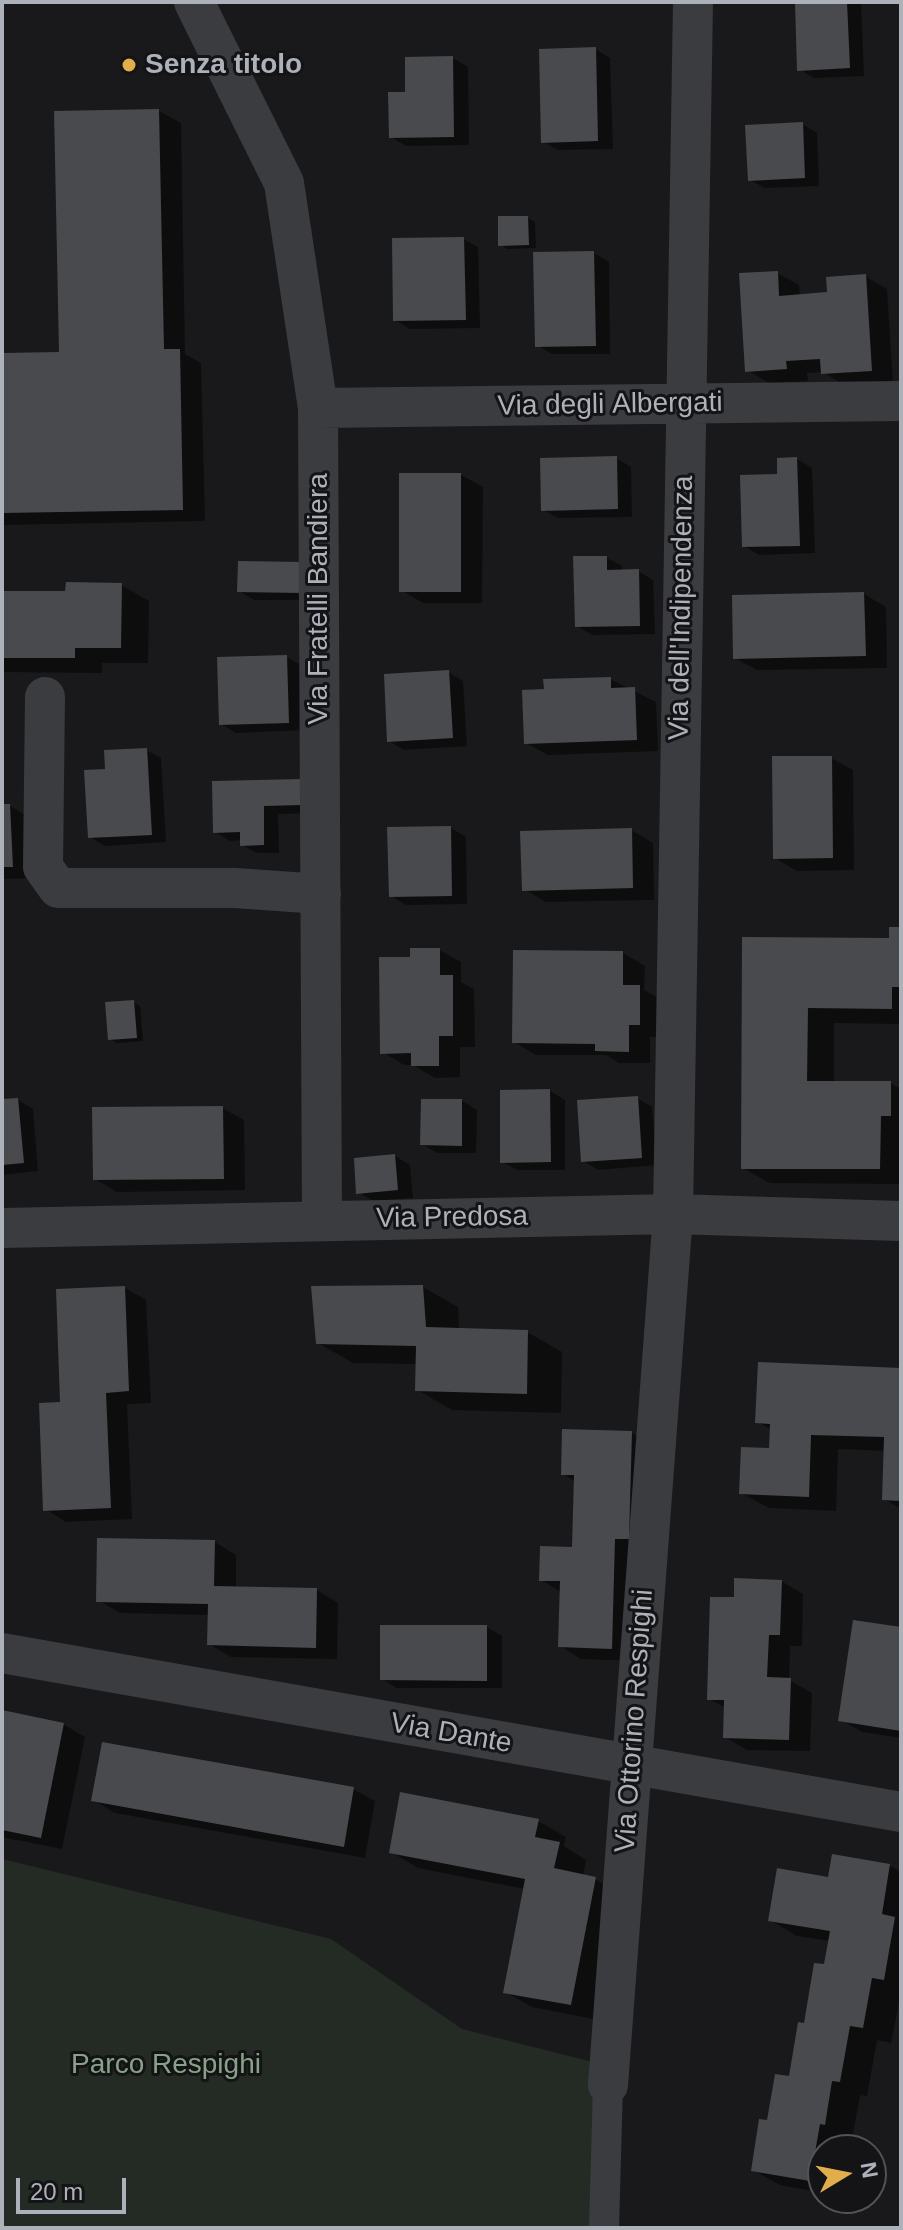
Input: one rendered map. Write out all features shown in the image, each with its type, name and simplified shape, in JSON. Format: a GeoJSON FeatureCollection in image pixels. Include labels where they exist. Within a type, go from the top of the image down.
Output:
{"type":"FeatureCollection","features":[{"type":"Feature","properties":{"kind":"street","name":"Via Fratelli Bandiera"},"geometry":{"type":"LineString","coordinates":[[194,2],[284,183],[318,408],[322,1220]]}},
{"type":"Feature","properties":{"kind":"street","name":"Via dell'Indipendenza"},"geometry":{"type":"LineString","coordinates":[[673,1214],[693,2]]}},
{"type":"Feature","properties":{"kind":"street","name":"Via degli Albergati"},"geometry":{"type":"LineString","coordinates":[[318,408],[901,401]]}},
{"type":"Feature","properties":{"kind":"street"},"geometry":{"type":"LineString","coordinates":[[45,697],[43,867],[58,888],[235,888],[321,894]]}},
{"type":"Feature","properties":{"kind":"street","name":"Via Predosa"},"geometry":{"type":"LineString","coordinates":[[2,1228],[673,1214],[901,1221]]}},
{"type":"Feature","properties":{"kind":"street","name":"Via Ottorino Respighi"},"geometry":{"type":"LineString","coordinates":[[604,2228],[608,2085],[673,1214]]}},
{"type":"Feature","properties":{"kind":"street","name":"Via Dante"},"geometry":{"type":"LineString","coordinates":[[2,1653],[901,1812]]}},
{"type":"Feature","properties":{"kind":"green space","name":"Parco Respighi"},"geometry":{"type":"Polygon","coordinates":[[[2,1859],[331,1939],[462,2029],[609,2066],[605,2228],[2,2228],[2,1859]]]}},
{"type":"Feature","properties":{"kind":"building"},"geometry":{"type":"Polygon","coordinates":[[[795,2],[847,2],[850,68],[797,71],[795,2]]]}},
{"type":"Feature","properties":{"kind":"building"},"geometry":{"type":"Polygon","coordinates":[[[596,47],[598,141],[541,143],[539,49],[596,47]]]}},
{"type":"Feature","properties":{"kind":"building"},"geometry":{"type":"Polygon","coordinates":[[[453,56],[454,137],[389,138],[388,92],[405,92],[405,57],[453,56]]]}},
{"type":"Feature","properties":{"kind":"building"},"geometry":{"type":"Polygon","coordinates":[[[159,109],[164,349],[180,349],[183,510],[2,513],[2,353],[59,352],[54,111],[159,109]]]}},
{"type":"Feature","properties":{"kind":"building"},"geometry":{"type":"Polygon","coordinates":[[[803,122],[805,178],[748,181],[745,125],[803,122]]]}},
{"type":"Feature","properties":{"kind":"building"},"geometry":{"type":"Polygon","coordinates":[[[498,216],[528,216],[529,245],[498,246],[498,216]]]}},
{"type":"Feature","properties":{"kind":"building"},"geometry":{"type":"Polygon","coordinates":[[[464,237],[466,320],[393,321],[392,238],[464,237]]]}},
{"type":"Feature","properties":{"kind":"building"},"geometry":{"type":"Polygon","coordinates":[[[594,251],[596,346],[535,347],[533,252],[594,251]]]}},
{"type":"Feature","properties":{"kind":"building"},"geometry":{"type":"Polygon","coordinates":[[[778,271],[779,296],[827,292],[826,277],[866,274],[872,371],[821,374],[820,359],[786,361],[787,369],[745,372],[739,273],[778,271]]]}},
{"type":"Feature","properties":{"kind":"building"},"geometry":{"type":"Polygon","coordinates":[[[617,456],[618,509],[541,511],[540,458],[617,456]]]}},
{"type":"Feature","properties":{"kind":"building"},"geometry":{"type":"Polygon","coordinates":[[[797,457],[800,546],[742,547],[740,475],[777,474],[777,458],[797,457]]]}},
{"type":"Feature","properties":{"kind":"building"},"geometry":{"type":"Polygon","coordinates":[[[399,473],[461,473],[461,592],[399,592],[399,473]]]}},
{"type":"Feature","properties":{"kind":"building"},"geometry":{"type":"Polygon","coordinates":[[[573,556],[607,556],[607,570],[639,569],[640,626],[575,627],[573,556]]]}},
{"type":"Feature","properties":{"kind":"building"},"geometry":{"type":"Polygon","coordinates":[[[238,561],[303,562],[302,593],[237,592],[238,561]]]}},
{"type":"Feature","properties":{"kind":"building"},"geometry":{"type":"Polygon","coordinates":[[[66,582],[122,583],[121,648],[75,648],[75,658],[2,658],[2,591],[65,591],[66,582]]]}},
{"type":"Feature","properties":{"kind":"building"},"geometry":{"type":"Polygon","coordinates":[[[864,592],[866,656],[733,659],[732,595],[864,592]]]}},
{"type":"Feature","properties":{"kind":"building"},"geometry":{"type":"Polygon","coordinates":[[[287,655],[289,723],[219,725],[217,657],[287,655]]]}},
{"type":"Feature","properties":{"kind":"building"},"geometry":{"type":"Polygon","coordinates":[[[449,670],[453,738],[387,742],[384,674],[449,670]]]}},
{"type":"Feature","properties":{"kind":"building"},"geometry":{"type":"Polygon","coordinates":[[[611,677],[611,688],[635,687],[637,740],[524,744],[522,690],[544,689],[543,679],[611,677]]]}},
{"type":"Feature","properties":{"kind":"building"},"geometry":{"type":"Polygon","coordinates":[[[147,748],[152,835],[88,838],[84,770],[105,769],[104,750],[147,748]]]}},
{"type":"Feature","properties":{"kind":"building"},"geometry":{"type":"Polygon","coordinates":[[[772,756],[832,756],[833,858],[773,859],[772,756]]]}},
{"type":"Feature","properties":{"kind":"building"},"geometry":{"type":"Polygon","coordinates":[[[301,779],[301,805],[264,806],[264,845],[240,846],[240,832],[213,833],[212,781],[301,779]]]}},
{"type":"Feature","properties":{"kind":"building"},"geometry":{"type":"Polygon","coordinates":[[[2,804],[10,804],[13,867],[2,867],[2,804]]]}},
{"type":"Feature","properties":{"kind":"building"},"geometry":{"type":"Polygon","coordinates":[[[451,826],[452,896],[389,897],[387,827],[451,826]]]}},
{"type":"Feature","properties":{"kind":"building"},"geometry":{"type":"Polygon","coordinates":[[[632,828],[633,888],[522,891],[520,831],[632,828]]]}},
{"type":"Feature","properties":{"kind":"building"},"geometry":{"type":"Polygon","coordinates":[[[889,927],[901,927],[901,987],[892,987],[892,1009],[808,1008],[807,1081],[891,1081],[891,1116],[881,1116],[880,1169],[741,1169],[742,937],[889,938],[889,927]]]}},
{"type":"Feature","properties":{"kind":"building"},"geometry":{"type":"Polygon","coordinates":[[[410,948],[440,948],[440,975],[453,975],[453,1036],[439,1036],[439,1066],[411,1066],[411,1053],[380,1054],[379,957],[410,957],[410,948]]]}},
{"type":"Feature","properties":{"kind":"building"},"geometry":{"type":"Polygon","coordinates":[[[513,950],[623,951],[623,985],[640,985],[640,1025],[629,1025],[629,1052],[595,1051],[595,1044],[512,1043],[513,950]]]}},
{"type":"Feature","properties":{"kind":"building"},"geometry":{"type":"Polygon","coordinates":[[[134,1000],[137,1038],[108,1040],[105,1002],[134,1000]]]}},
{"type":"Feature","properties":{"kind":"building"},"geometry":{"type":"Polygon","coordinates":[[[550,1089],[551,1162],[500,1163],[500,1090],[550,1089]]]}},
{"type":"Feature","properties":{"kind":"building"},"geometry":{"type":"Polygon","coordinates":[[[638,1096],[642,1158],[581,1162],[577,1100],[638,1096]]]}},
{"type":"Feature","properties":{"kind":"building"},"geometry":{"type":"Polygon","coordinates":[[[18,1098],[24,1163],[2,1165],[2,1099],[18,1098]]]}},
{"type":"Feature","properties":{"kind":"building"},"geometry":{"type":"Polygon","coordinates":[[[421,1099],[462,1099],[462,1146],[420,1145],[421,1099]]]}},
{"type":"Feature","properties":{"kind":"building"},"geometry":{"type":"Polygon","coordinates":[[[223,1106],[224,1179],[93,1180],[92,1107],[223,1106]]]}},
{"type":"Feature","properties":{"kind":"building"},"geometry":{"type":"Polygon","coordinates":[[[395,1154],[398,1190],[356,1194],[354,1158],[395,1154]]]}},
{"type":"Feature","properties":{"kind":"building"},"geometry":{"type":"Polygon","coordinates":[[[423,1285],[426,1327],[528,1330],[527,1394],[415,1391],[416,1346],[316,1344],[311,1286],[423,1285]]]}},
{"type":"Feature","properties":{"kind":"building"},"geometry":{"type":"Polygon","coordinates":[[[125,1286],[129,1391],[106,1393],[111,1508],[43,1511],[39,1403],[60,1402],[56,1289],[125,1286]]]}},
{"type":"Feature","properties":{"kind":"building"},"geometry":{"type":"Polygon","coordinates":[[[758,1362],[901,1368],[901,1501],[882,1500],[884,1437],[811,1435],[809,1497],[739,1494],[741,1447],[769,1448],[770,1424],[755,1423],[758,1362]]]}},
{"type":"Feature","properties":{"kind":"building"},"geometry":{"type":"Polygon","coordinates":[[[562,1429],[632,1431],[629,1539],[615,1539],[612,1649],[558,1647],[560,1581],[539,1581],[540,1546],[572,1547],[574,1475],[561,1475],[562,1429]]]}},
{"type":"Feature","properties":{"kind":"building"},"geometry":{"type":"Polygon","coordinates":[[[97,1538],[215,1540],[214,1586],[317,1588],[316,1648],[207,1645],[208,1604],[96,1602],[97,1538]]]}},
{"type":"Feature","properties":{"kind":"building"},"geometry":{"type":"Polygon","coordinates":[[[734,1578],[782,1580],[780,1635],[769,1635],[767,1677],[791,1678],[789,1740],[723,1738],[724,1700],[707,1700],[710,1597],[734,1597],[734,1578]]]}},
{"type":"Feature","properties":{"kind":"building"},"geometry":{"type":"Polygon","coordinates":[[[853,1620],[901,1627],[901,1731],[838,1721],[853,1620]]]}},
{"type":"Feature","properties":{"kind":"building"},"geometry":{"type":"Polygon","coordinates":[[[380,1625],[487,1625],[487,1681],[380,1680],[380,1625]]]}},
{"type":"Feature","properties":{"kind":"building"},"geometry":{"type":"Polygon","coordinates":[[[2,1710],[64,1723],[41,1838],[2,1830],[2,1710]]]}},
{"type":"Feature","properties":{"kind":"building"},"geometry":{"type":"Polygon","coordinates":[[[102,1742],[354,1787],[344,1847],[91,1801],[102,1742]]]}},
{"type":"Feature","properties":{"kind":"building"},"geometry":{"type":"Polygon","coordinates":[[[400,1792],[539,1819],[535,1837],[560,1842],[554,1868],[596,1877],[571,2005],[503,1993],[525,1879],[389,1853],[400,1792]]]}},
{"type":"Feature","properties":{"kind":"building"},"geometry":{"type":"Polygon","coordinates":[[[832,1854],[890,1864],[882,1914],[895,1917],[884,1980],[872,1978],[863,2028],[850,2026],[840,2082],[832,2081],[825,2125],[820,2124],[818,2134],[807,2134],[807,2180],[751,2171],[759,2119],[767,2120],[775,2074],[789,2076],[798,2022],[804,2023],[814,1963],[824,1964],[830,1931],[768,1921],[777,1868],[828,1877],[832,1854]]]}},
{"type":"Feature","properties":{"kind":"place","name":"Senza titolo"},"geometry":{"type":"Point","coordinates":[129,65]}}]}
